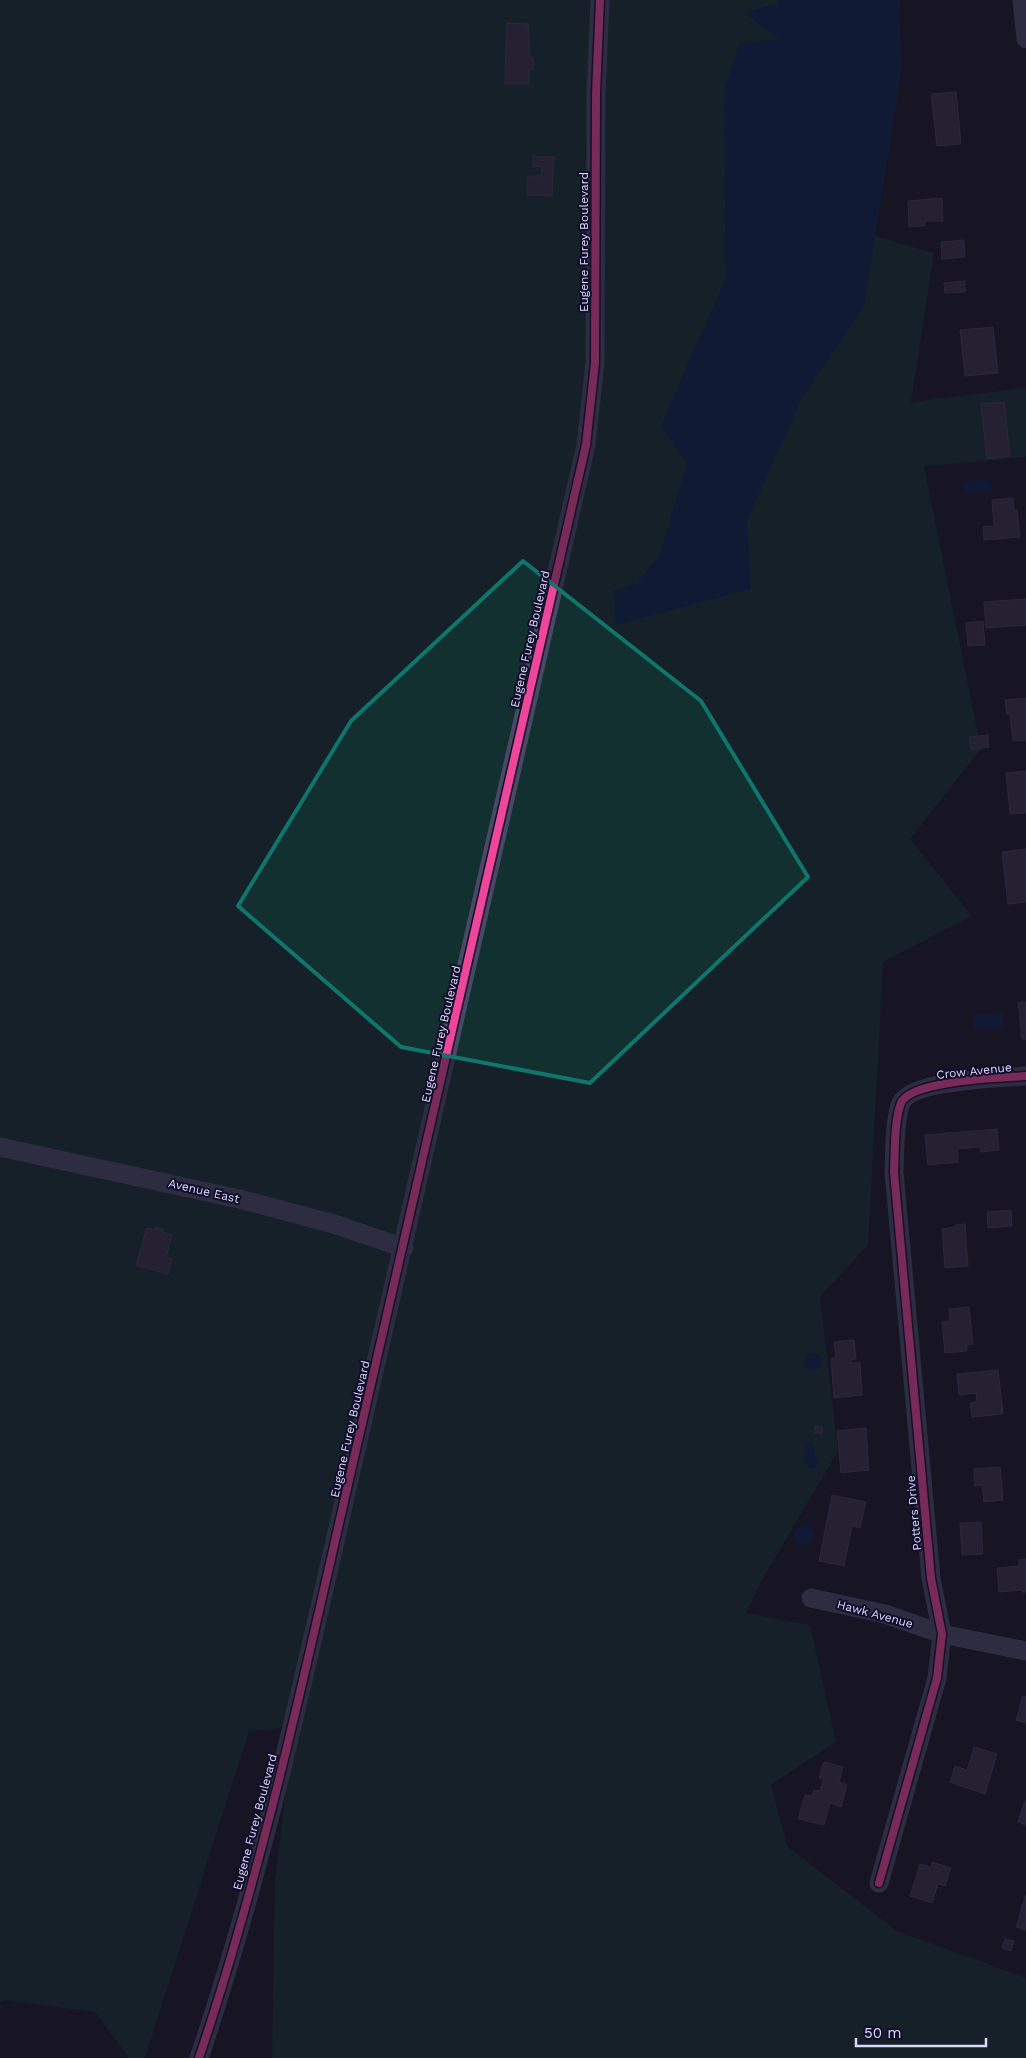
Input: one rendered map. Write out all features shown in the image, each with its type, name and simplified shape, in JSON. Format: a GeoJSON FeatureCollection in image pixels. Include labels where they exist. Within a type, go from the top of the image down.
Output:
{"type":"FeatureCollection","features":[{"type":"Feature","properties":{"kind":"street","name":"Eugene Furey Boulevard"},"geometry":{"type":"LineString","coordinates":[[199,2058],[226,1973],[275,1795],[404,1248],[586,445],[594,363],[596,94],[600,0]]}},
{"type":"Feature","properties":{"kind":"street"},"geometry":{"type":"LineString","coordinates":[[1022,0],[1026,36]]}},
{"type":"Feature","properties":{"kind":"street","name":"Crow Avenue"},"geometry":{"type":"LineString","coordinates":[[896,1133],[901,1103],[907,1096],[917,1090],[954,1082],[1026,1076]]}},
{"type":"Feature","properties":{"kind":"street","name":"Potters Drive"},"geometry":{"type":"LineString","coordinates":[[879,1883],[937,1678],[942,1634],[931,1578],[894,1172],[896,1133]]}},
{"type":"Feature","properties":{"kind":"street","name":"Avenue East"},"geometry":{"type":"LineString","coordinates":[[0,1147],[239,1199],[334,1224],[404,1248]]}},
{"type":"Feature","properties":{"kind":"street","name":"Hawk Avenue"},"geometry":{"type":"LineString","coordinates":[[811,1598],[885,1614],[942,1634],[1026,1651]]}},
{"type":"Feature","properties":{"kind":"highlighted area"},"geometry":{"type":"Polygon","coordinates":[[[523,561],[701,701],[808,877],[590,1083],[401,1047],[238,906],[351,721],[523,561]]]}},
{"type":"Feature","properties":{"kind":"green space"},"geometry":{"type":"Polygon","coordinates":[[[0,0],[780,0],[779,4],[744,12],[780,39],[724,89],[726,278],[661,426],[687,463],[653,579],[616,625],[747,519],[875,236],[934,253],[911,402],[1026,388],[1026,457],[924,466],[981,749],[910,839],[972,916],[883,962],[868,1245],[820,1297],[838,1451],[762,1580],[746,1613],[810,1625],[836,1742],[771,1785],[787,1846],[897,1931],[1026,1978],[1026,2058],[272,2058],[275,1881],[294,1722],[276,1729],[249,1731],[145,2058],[129,2058],[95,2012],[4,2000],[0,2002],[0,0]]]}},
{"type":"Feature","properties":{"kind":"water"},"geometry":{"type":"Polygon","coordinates":[[[780,0],[900,0],[902,67],[864,307],[801,400],[747,521],[751,589],[616,625],[613,590],[636,584],[660,555],[687,463],[661,426],[726,278],[724,89],[740,43],[779,39],[744,12],[779,4],[780,0]]]}},
{"type":"Feature","properties":{"kind":"water"},"geometry":{"type":"Polygon","coordinates":[[[988,480],[992,483],[990,492],[967,495],[964,493],[963,485],[967,481],[988,480]]]}},
{"type":"Feature","properties":{"kind":"water"},"geometry":{"type":"Polygon","coordinates":[[[1003,1013],[1004,1027],[974,1029],[973,1015],[1003,1013]]]}},
{"type":"Feature","properties":{"kind":"water"},"geometry":{"type":"Polygon","coordinates":[[[809,1353],[817,1353],[822,1358],[820,1369],[809,1371],[804,1366],[804,1358],[809,1353]]]}},
{"type":"Feature","properties":{"kind":"water"},"geometry":{"type":"Polygon","coordinates":[[[809,1442],[815,1445],[815,1454],[819,1462],[815,1468],[810,1469],[805,1462],[804,1446],[809,1442]]]}},
{"type":"Feature","properties":{"kind":"water"},"geometry":{"type":"Polygon","coordinates":[[[804,1525],[811,1528],[814,1535],[811,1542],[804,1545],[797,1542],[794,1535],[797,1528],[804,1525]]]}},
{"type":"Feature","properties":{"kind":"building"},"geometry":{"type":"Polygon","coordinates":[[[507,23],[528,24],[530,57],[533,58],[533,69],[529,69],[529,84],[505,84],[507,23]]]}},
{"type":"Feature","properties":{"kind":"building"},"geometry":{"type":"Polygon","coordinates":[[[956,92],[961,144],[937,146],[931,94],[956,92]]]}},
{"type":"Feature","properties":{"kind":"building"},"geometry":{"type":"Polygon","coordinates":[[[533,156],[554,157],[552,196],[527,195],[528,176],[541,176],[542,167],[533,166],[533,156]]]}},
{"type":"Feature","properties":{"kind":"building"},"geometry":{"type":"Polygon","coordinates":[[[942,198],[943,221],[925,221],[925,226],[909,227],[908,201],[942,198]]]}},
{"type":"Feature","properties":{"kind":"building"},"geometry":{"type":"Polygon","coordinates":[[[964,240],[965,257],[942,259],[941,242],[964,240]]]}},
{"type":"Feature","properties":{"kind":"building"},"geometry":{"type":"Polygon","coordinates":[[[965,281],[965,292],[945,293],[944,283],[965,281]]]}},
{"type":"Feature","properties":{"kind":"building"},"geometry":{"type":"Polygon","coordinates":[[[993,327],[998,373],[965,376],[960,330],[993,327]]]}},
{"type":"Feature","properties":{"kind":"building"},"geometry":{"type":"Polygon","coordinates":[[[1004,402],[1010,456],[987,459],[981,404],[1004,402]]]}},
{"type":"Feature","properties":{"kind":"building"},"geometry":{"type":"Polygon","coordinates":[[[1013,498],[1014,510],[1017,510],[1020,537],[984,540],[983,527],[994,526],[992,500],[1013,498]]]}},
{"type":"Feature","properties":{"kind":"building"},"geometry":{"type":"Polygon","coordinates":[[[1026,599],[1026,625],[986,628],[984,602],[1026,599]]]}},
{"type":"Feature","properties":{"kind":"building"},"geometry":{"type":"Polygon","coordinates":[[[983,621],[985,645],[968,646],[966,623],[983,621]]]}},
{"type":"Feature","properties":{"kind":"building"},"geometry":{"type":"Polygon","coordinates":[[[1026,698],[1026,740],[1013,741],[1010,714],[1007,714],[1005,700],[1026,698]]]}},
{"type":"Feature","properties":{"kind":"building"},"geometry":{"type":"Polygon","coordinates":[[[988,735],[989,747],[971,750],[969,737],[988,735]]]}},
{"type":"Feature","properties":{"kind":"building"},"geometry":{"type":"Polygon","coordinates":[[[1026,771],[1026,813],[1010,814],[1006,773],[1026,771]]]}},
{"type":"Feature","properties":{"kind":"building"},"geometry":{"type":"Polygon","coordinates":[[[1026,849],[1026,902],[1008,904],[1002,852],[1026,849]]]}},
{"type":"Feature","properties":{"kind":"building"},"geometry":{"type":"Polygon","coordinates":[[[1018,1002],[1026,1002],[1026,1039],[1022,1039],[1018,1002]]]}},
{"type":"Feature","properties":{"kind":"building"},"geometry":{"type":"Polygon","coordinates":[[[997,1129],[999,1150],[981,1152],[980,1147],[957,1149],[958,1162],[928,1165],[925,1135],[997,1129]]]}},
{"type":"Feature","properties":{"kind":"building"},"geometry":{"type":"Polygon","coordinates":[[[1011,1210],[1012,1226],[988,1228],[987,1212],[1011,1210]]]}},
{"type":"Feature","properties":{"kind":"building"},"geometry":{"type":"Polygon","coordinates":[[[965,1224],[968,1266],[945,1268],[942,1229],[965,1224]]]}},
{"type":"Feature","properties":{"kind":"building"},"geometry":{"type":"Polygon","coordinates":[[[156,1227],[163,1229],[162,1232],[172,1235],[166,1257],[172,1259],[168,1274],[136,1265],[147,1228],[155,1230],[156,1227]]]}},
{"type":"Feature","properties":{"kind":"building"},"geometry":{"type":"Polygon","coordinates":[[[969,1307],[973,1344],[967,1345],[967,1351],[945,1353],[942,1322],[950,1321],[949,1309],[969,1307]]]}},
{"type":"Feature","properties":{"kind":"building"},"geometry":{"type":"Polygon","coordinates":[[[854,1340],[856,1359],[851,1360],[851,1363],[860,1362],[862,1395],[834,1398],[831,1358],[836,1358],[834,1342],[854,1340]]]}},
{"type":"Feature","properties":{"kind":"building"},"geometry":{"type":"Polygon","coordinates":[[[998,1370],[1003,1414],[972,1417],[970,1403],[977,1402],[976,1393],[959,1395],[957,1374],[998,1370]]]}},
{"type":"Feature","properties":{"kind":"building"},"geometry":{"type":"Polygon","coordinates":[[[815,1426],[823,1428],[822,1434],[814,1432],[815,1426]]]}},
{"type":"Feature","properties":{"kind":"building"},"geometry":{"type":"Polygon","coordinates":[[[866,1428],[869,1470],[841,1473],[837,1431],[866,1428]]]}},
{"type":"Feature","properties":{"kind":"building"},"geometry":{"type":"Polygon","coordinates":[[[1000,1467],[1003,1500],[984,1502],[982,1485],[975,1486],[974,1469],[1000,1467]]]}},
{"type":"Feature","properties":{"kind":"building"},"geometry":{"type":"Polygon","coordinates":[[[832,1495],[866,1502],[860,1528],[852,1526],[844,1566],[819,1561],[832,1495]]]}},
{"type":"Feature","properties":{"kind":"building"},"geometry":{"type":"Polygon","coordinates":[[[981,1522],[983,1554],[962,1555],[960,1523],[981,1522]]]}},
{"type":"Feature","properties":{"kind":"building"},"geometry":{"type":"Polygon","coordinates":[[[1026,1559],[1026,1592],[1022,1592],[1022,1590],[999,1592],[997,1568],[1019,1566],[1019,1560],[1026,1559]]]}},
{"type":"Feature","properties":{"kind":"building"},"geometry":{"type":"Polygon","coordinates":[[[1023,1696],[1026,1697],[1026,1723],[1016,1720],[1023,1696]]]}},
{"type":"Feature","properties":{"kind":"building"},"geometry":{"type":"Polygon","coordinates":[[[974,1747],[997,1754],[985,1794],[950,1782],[955,1766],[967,1770],[974,1747]]]}},
{"type":"Feature","properties":{"kind":"building"},"geometry":{"type":"Polygon","coordinates":[[[824,1762],[843,1767],[839,1782],[847,1785],[841,1807],[830,1803],[824,1825],[798,1819],[805,1795],[812,1796],[814,1790],[820,1791],[824,1779],[819,1778],[824,1762]]]}},
{"type":"Feature","properties":{"kind":"building"},"geometry":{"type":"Polygon","coordinates":[[[1026,1801],[1026,1825],[1018,1822],[1026,1801]]]}},
{"type":"Feature","properties":{"kind":"building"},"geometry":{"type":"Polygon","coordinates":[[[932,1862],[951,1868],[945,1886],[938,1884],[932,1903],[910,1896],[920,1864],[931,1867],[932,1862]]]}},
{"type":"Feature","properties":{"kind":"building"},"geometry":{"type":"Polygon","coordinates":[[[1026,1894],[1026,1930],[1016,1927],[1026,1894]]]}},
{"type":"Feature","properties":{"kind":"building"},"geometry":{"type":"Polygon","coordinates":[[[1005,1939],[1014,1941],[1011,1951],[1002,1948],[1005,1939]]]}},
{"type":"Feature","properties":{"kind":"cycle path"},"geometry":{"type":"LineString","coordinates":[[199,2058],[247,1903],[288,1745],[586,445],[595,363],[596,94],[600,0]]}},
{"type":"Feature","properties":{"kind":"cycle path"},"geometry":{"type":"LineString","coordinates":[[879,1883],[937,1678],[942,1634],[931,1578],[894,1172],[897,1119],[901,1103],[908,1095],[921,1089],[979,1079],[1026,1076]]}}]}
